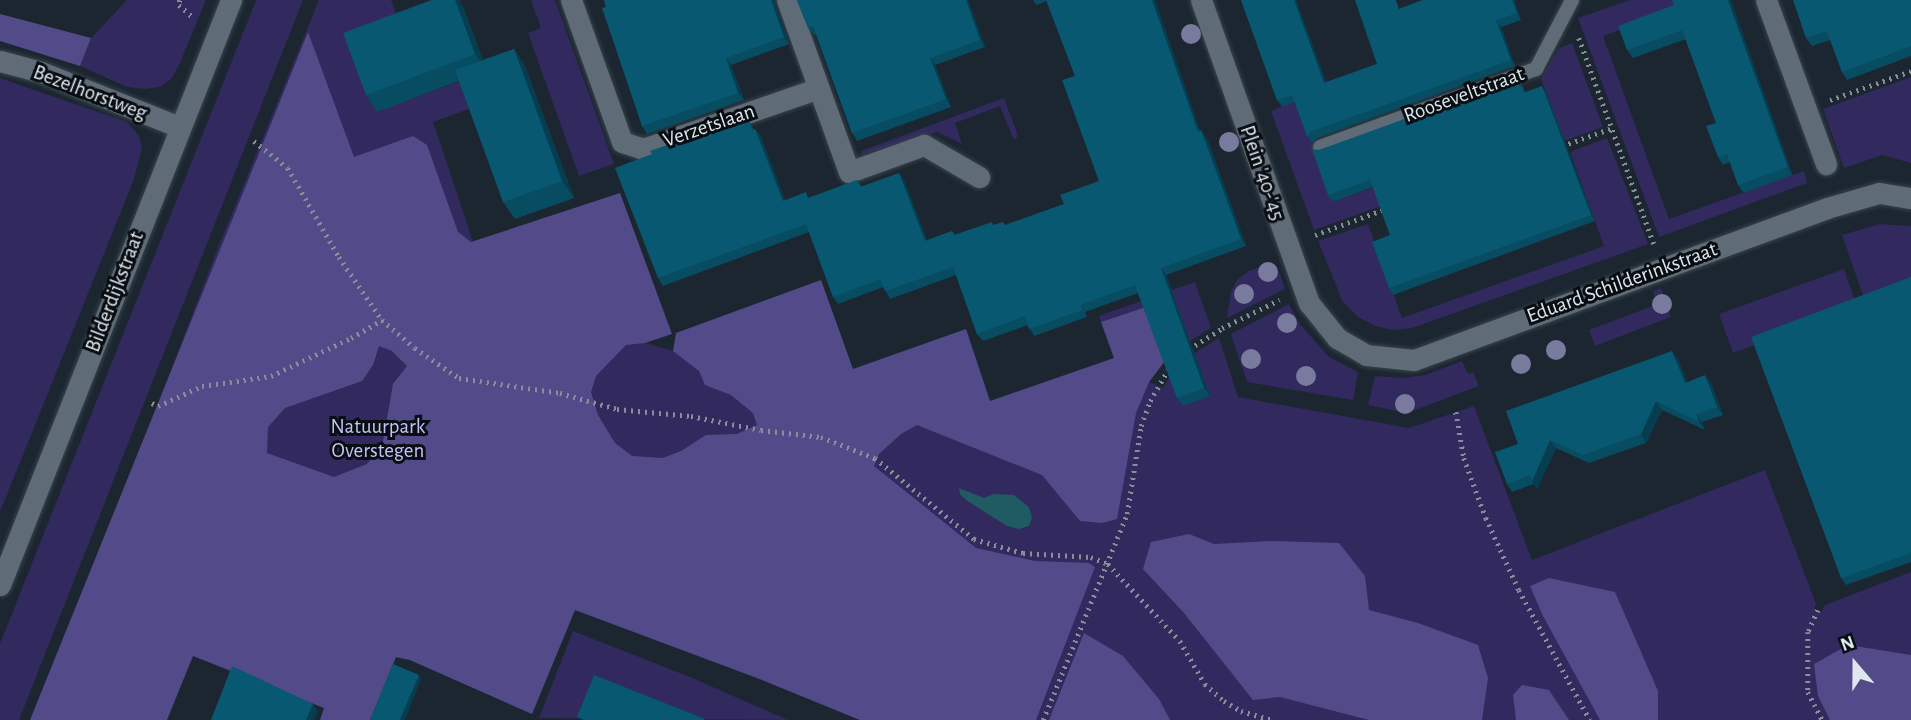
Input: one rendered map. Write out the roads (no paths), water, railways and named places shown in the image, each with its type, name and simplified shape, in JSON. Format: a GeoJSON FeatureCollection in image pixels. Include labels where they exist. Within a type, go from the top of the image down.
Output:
{"type":"FeatureCollection","features":[{"type":"Feature","properties":{"kind":"street","name":"Bilderdijkstraat"},"geometry":{"type":"LineString","coordinates":[[0,585],[231,0]]}},
{"type":"Feature","properties":{"kind":"street","name":"Verzetslaan"},"geometry":{"type":"LineString","coordinates":[[571,0],[622,142],[643,149],[819,88]]}},
{"type":"Feature","properties":{"kind":"street"},"geometry":{"type":"LineString","coordinates":[[787,0],[849,172],[924,145],[979,177]]}},
{"type":"Feature","properties":{"kind":"street","name":"Plein '40-'45"},"geometry":{"type":"LineString","coordinates":[[1201,0],[1309,303],[1337,338]]}},
{"type":"Feature","properties":{"kind":"street"},"geometry":{"type":"LineString","coordinates":[[1766,0],[1826,164]]}},
{"type":"Feature","properties":{"kind":"street","name":"Bezelhorstweg"},"geometry":{"type":"LineString","coordinates":[[0,61],[41,72],[179,127]]}},
{"type":"Feature","properties":{"kind":"street","name":"Eduard Schilderinkstraat"},"geometry":{"type":"LineString","coordinates":[[1337,338],[1366,355],[1414,360],[1840,204],[1879,193],[1911,198]]}},
{"type":"Feature","properties":{"kind":"lane","name":"Rooseveltstraat"},"geometry":{"type":"LineString","coordinates":[[1320,147],[1536,69],[1570,4]]}},
{"type":"Feature","properties":{"kind":"water"},"geometry":{"type":"Polygon","coordinates":[[[959,488],[984,498],[994,494],[1014,495],[1029,507],[1032,518],[1029,526],[1019,529],[1007,526],[966,500],[960,494],[959,488]]]}},
{"type":"Feature","properties":{"kind":"park label","name":"Natuurpark Overstegen"},"geometry":{"type":"Point","coordinates":[378,439]}}]}
